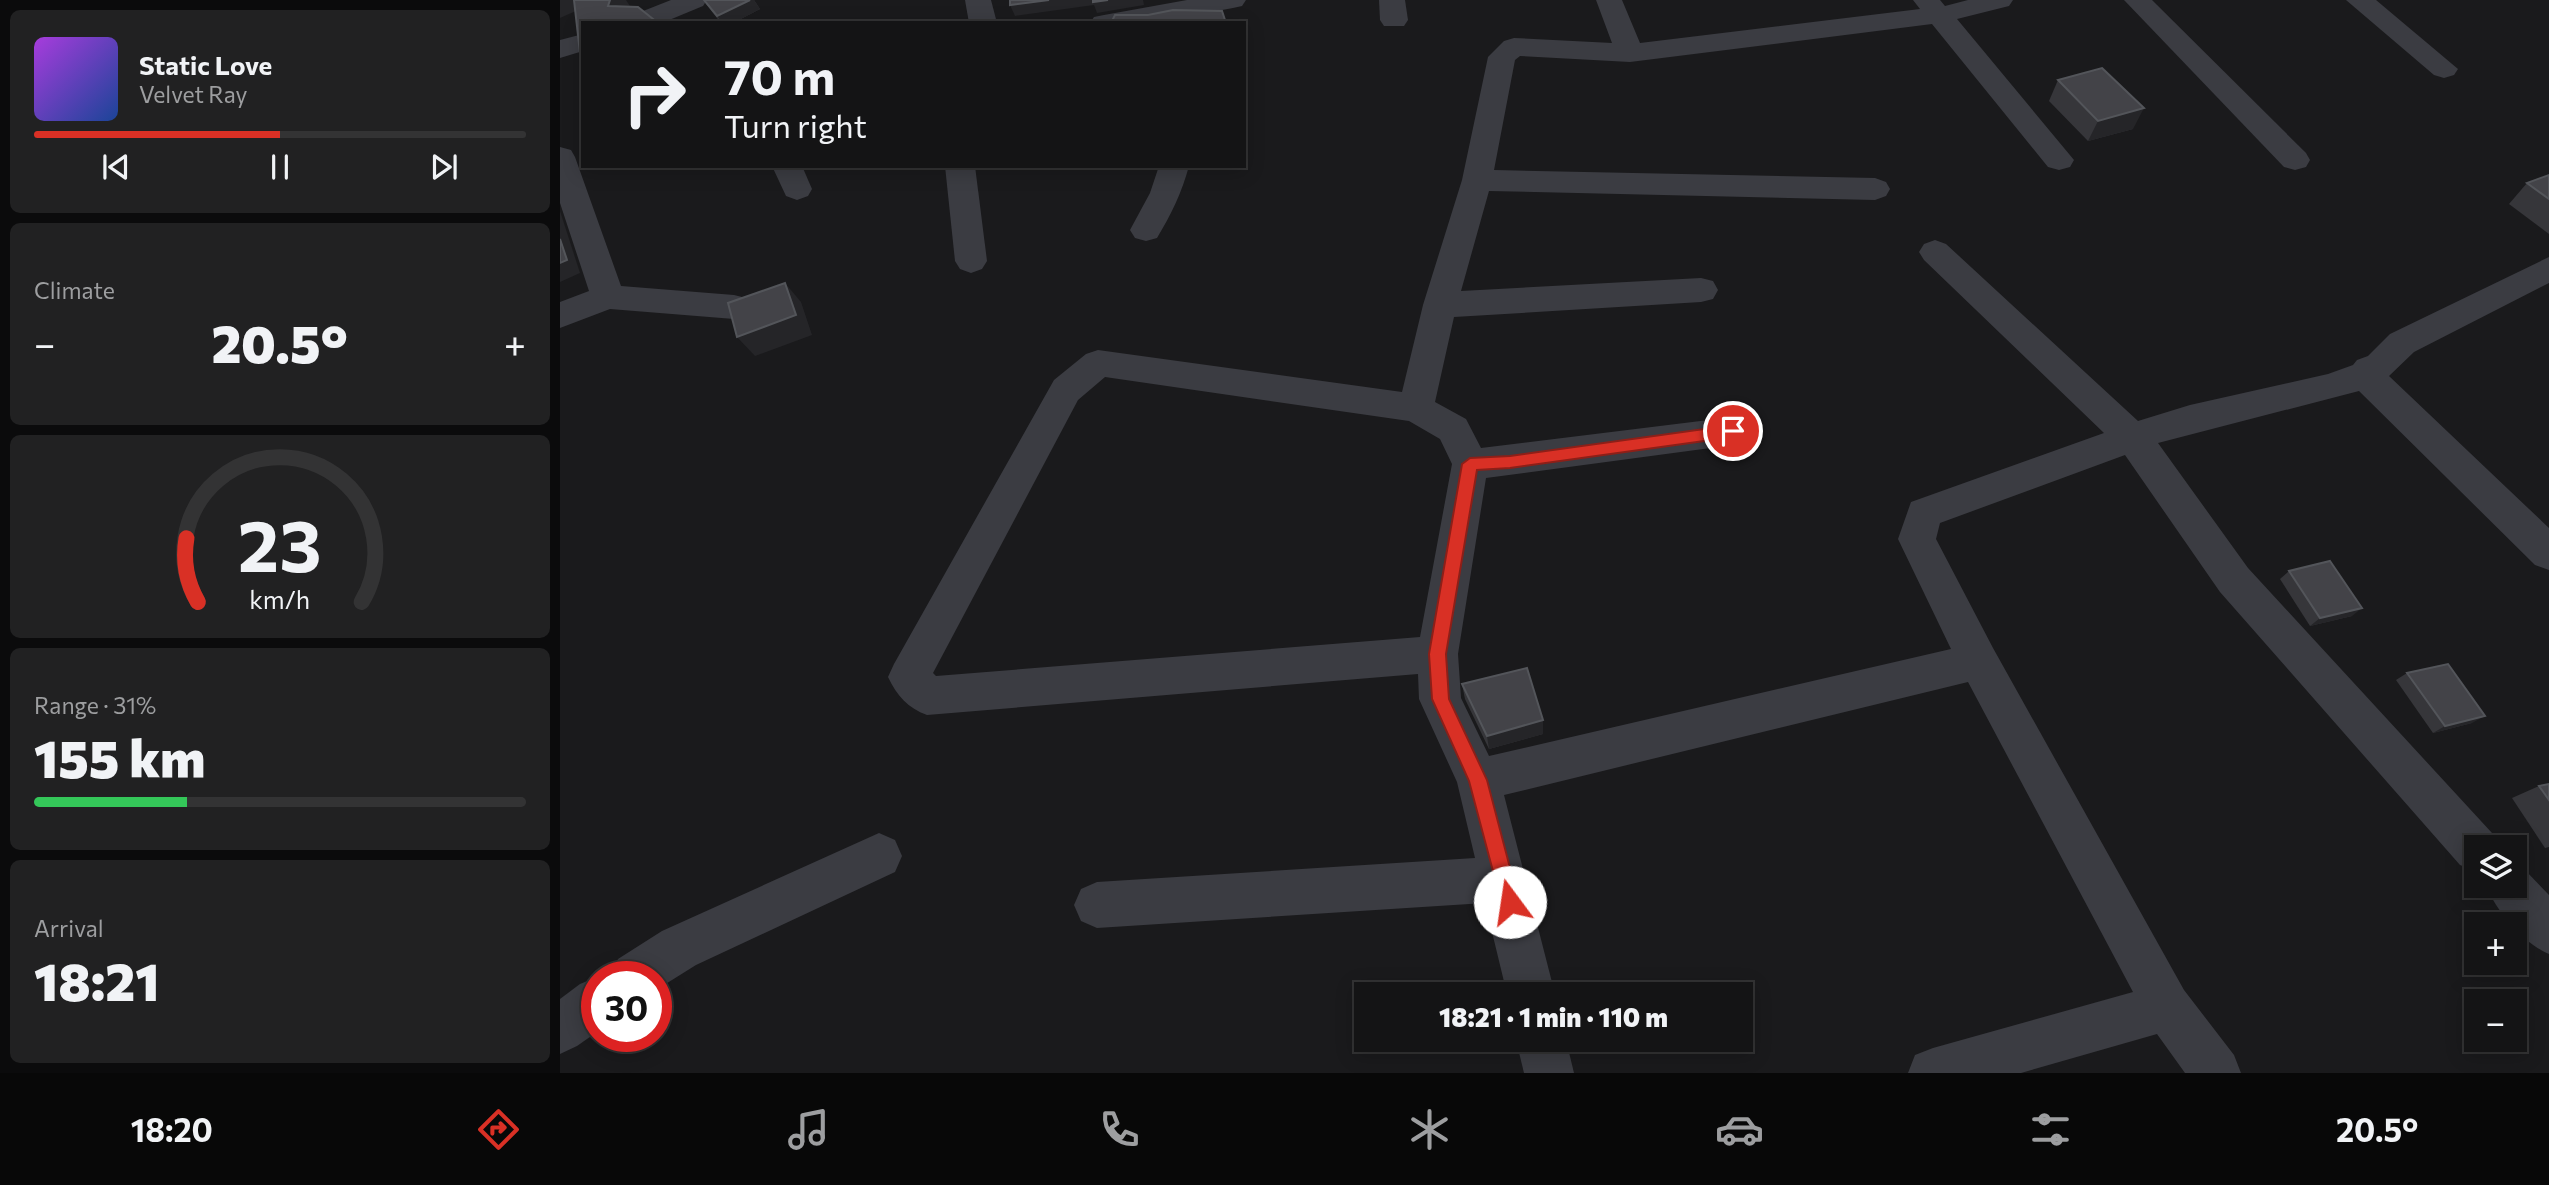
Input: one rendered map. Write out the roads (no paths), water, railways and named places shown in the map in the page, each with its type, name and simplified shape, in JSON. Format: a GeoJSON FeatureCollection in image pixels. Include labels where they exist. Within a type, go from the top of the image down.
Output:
{"type":"FeatureCollection","features":[{"type":"Feature","properties":{"kind":"street"},"geometry":{"type":"LineString","coordinates":[[643,21],[694,0]]}},
{"type":"Feature","properties":{"kind":"street"},"geometry":{"type":"LineString","coordinates":[[978,0],[983,21]]}},
{"type":"Feature","properties":{"kind":"street"},"geometry":{"type":"LineString","coordinates":[[1117,21],[1190,10],[1233,0]]}},
{"type":"Feature","properties":{"kind":"street"},"geometry":{"type":"LineString","coordinates":[[1609,0],[1630,53]]}},
{"type":"Feature","properties":{"kind":"street"},"geometry":{"type":"LineString","coordinates":[[1416,408],[1440,305],[1477,180],[1502,57],[1514,47],[1630,53],[1933,7],[2000,0]]}},
{"type":"Feature","properties":{"kind":"street"},"geometry":{"type":"LineString","coordinates":[[2137,0],[2295,160]]}},
{"type":"Feature","properties":{"kind":"street"},"geometry":{"type":"LineString","coordinates":[[2360,0],[2444,69]]}},
{"type":"Feature","properties":{"kind":"street"},"geometry":{"type":"LineString","coordinates":[[1933,7],[2059,160]]}},
{"type":"Feature","properties":{"kind":"street"},"geometry":{"type":"LineString","coordinates":[[560,49],[581,43]]}},
{"type":"Feature","properties":{"kind":"street"},"geometry":{"type":"LineString","coordinates":[[560,150],[581,144]]}},
{"type":"Feature","properties":{"kind":"street"},"geometry":{"type":"LineString","coordinates":[[560,157],[608,297]]}},
{"type":"Feature","properties":{"kind":"street"},"geometry":{"type":"LineString","coordinates":[[960,168],[971,261]]}},
{"type":"Feature","properties":{"kind":"street"},"geometry":{"type":"LineString","coordinates":[[1146,230],[1166,193],[1173,168]]}},
{"type":"Feature","properties":{"kind":"street"},"geometry":{"type":"LineString","coordinates":[[1477,180],[1875,189]]}},
{"type":"Feature","properties":{"kind":"street"},"geometry":{"type":"LineString","coordinates":[[1935,252],[2134,439],[2234,580],[2464,836]]}},
{"type":"Feature","properties":{"kind":"street"},"geometry":{"type":"LineString","coordinates":[[2216,1073],[2167,1007],[1978,661],[1917,539],[1924,513],[2190,419],[2331,387],[2365,375],[2369,369],[2380,366],[2402,343],[2545,277]]}},
{"type":"Feature","properties":{"kind":"street"},"geometry":{"type":"LineString","coordinates":[[1440,305],[1701,289]]}},
{"type":"Feature","properties":{"kind":"street"},"geometry":{"type":"LineString","coordinates":[[560,315],[608,297],[734,307]]}},
{"type":"Feature","properties":{"kind":"street"},"geometry":{"type":"LineString","coordinates":[[1437,654],[927,696],[909,677],[1066,390],[1098,363],[1416,408],[1453,429],[1470,464],[1437,654],[1440,699],[1478,780],[1528,982]]}},
{"type":"Feature","properties":{"kind":"street"},"geometry":{"type":"LineString","coordinates":[[2365,375],[2549,553]]}},
{"type":"Feature","properties":{"kind":"street"},"geometry":{"type":"LineString","coordinates":[[1470,464],[1510,462],[1733,431]]}},
{"type":"Feature","properties":{"kind":"street"},"geometry":{"type":"LineString","coordinates":[[1478,780],[1978,661]]}},
{"type":"Feature","properties":{"kind":"street"},"geometry":{"type":"LineString","coordinates":[[659,961],[679,948],[879,856]]}},
{"type":"Feature","properties":{"kind":"street"},"geometry":{"type":"LineString","coordinates":[[1097,905],[1504,879]]}},
{"type":"Feature","properties":{"kind":"street"},"geometry":{"type":"LineString","coordinates":[[2520,898],[2549,930]]}},
{"type":"Feature","properties":{"kind":"street"},"geometry":{"type":"LineString","coordinates":[[1933,1073],[2167,1007]]}},
{"type":"Feature","properties":{"kind":"street"},"geometry":{"type":"LineString","coordinates":[[560,1029],[581,1013]]}},
{"type":"Feature","properties":{"kind":"street"},"geometry":{"type":"LineString","coordinates":[[1544,1052],[1549,1073]]}}]}
